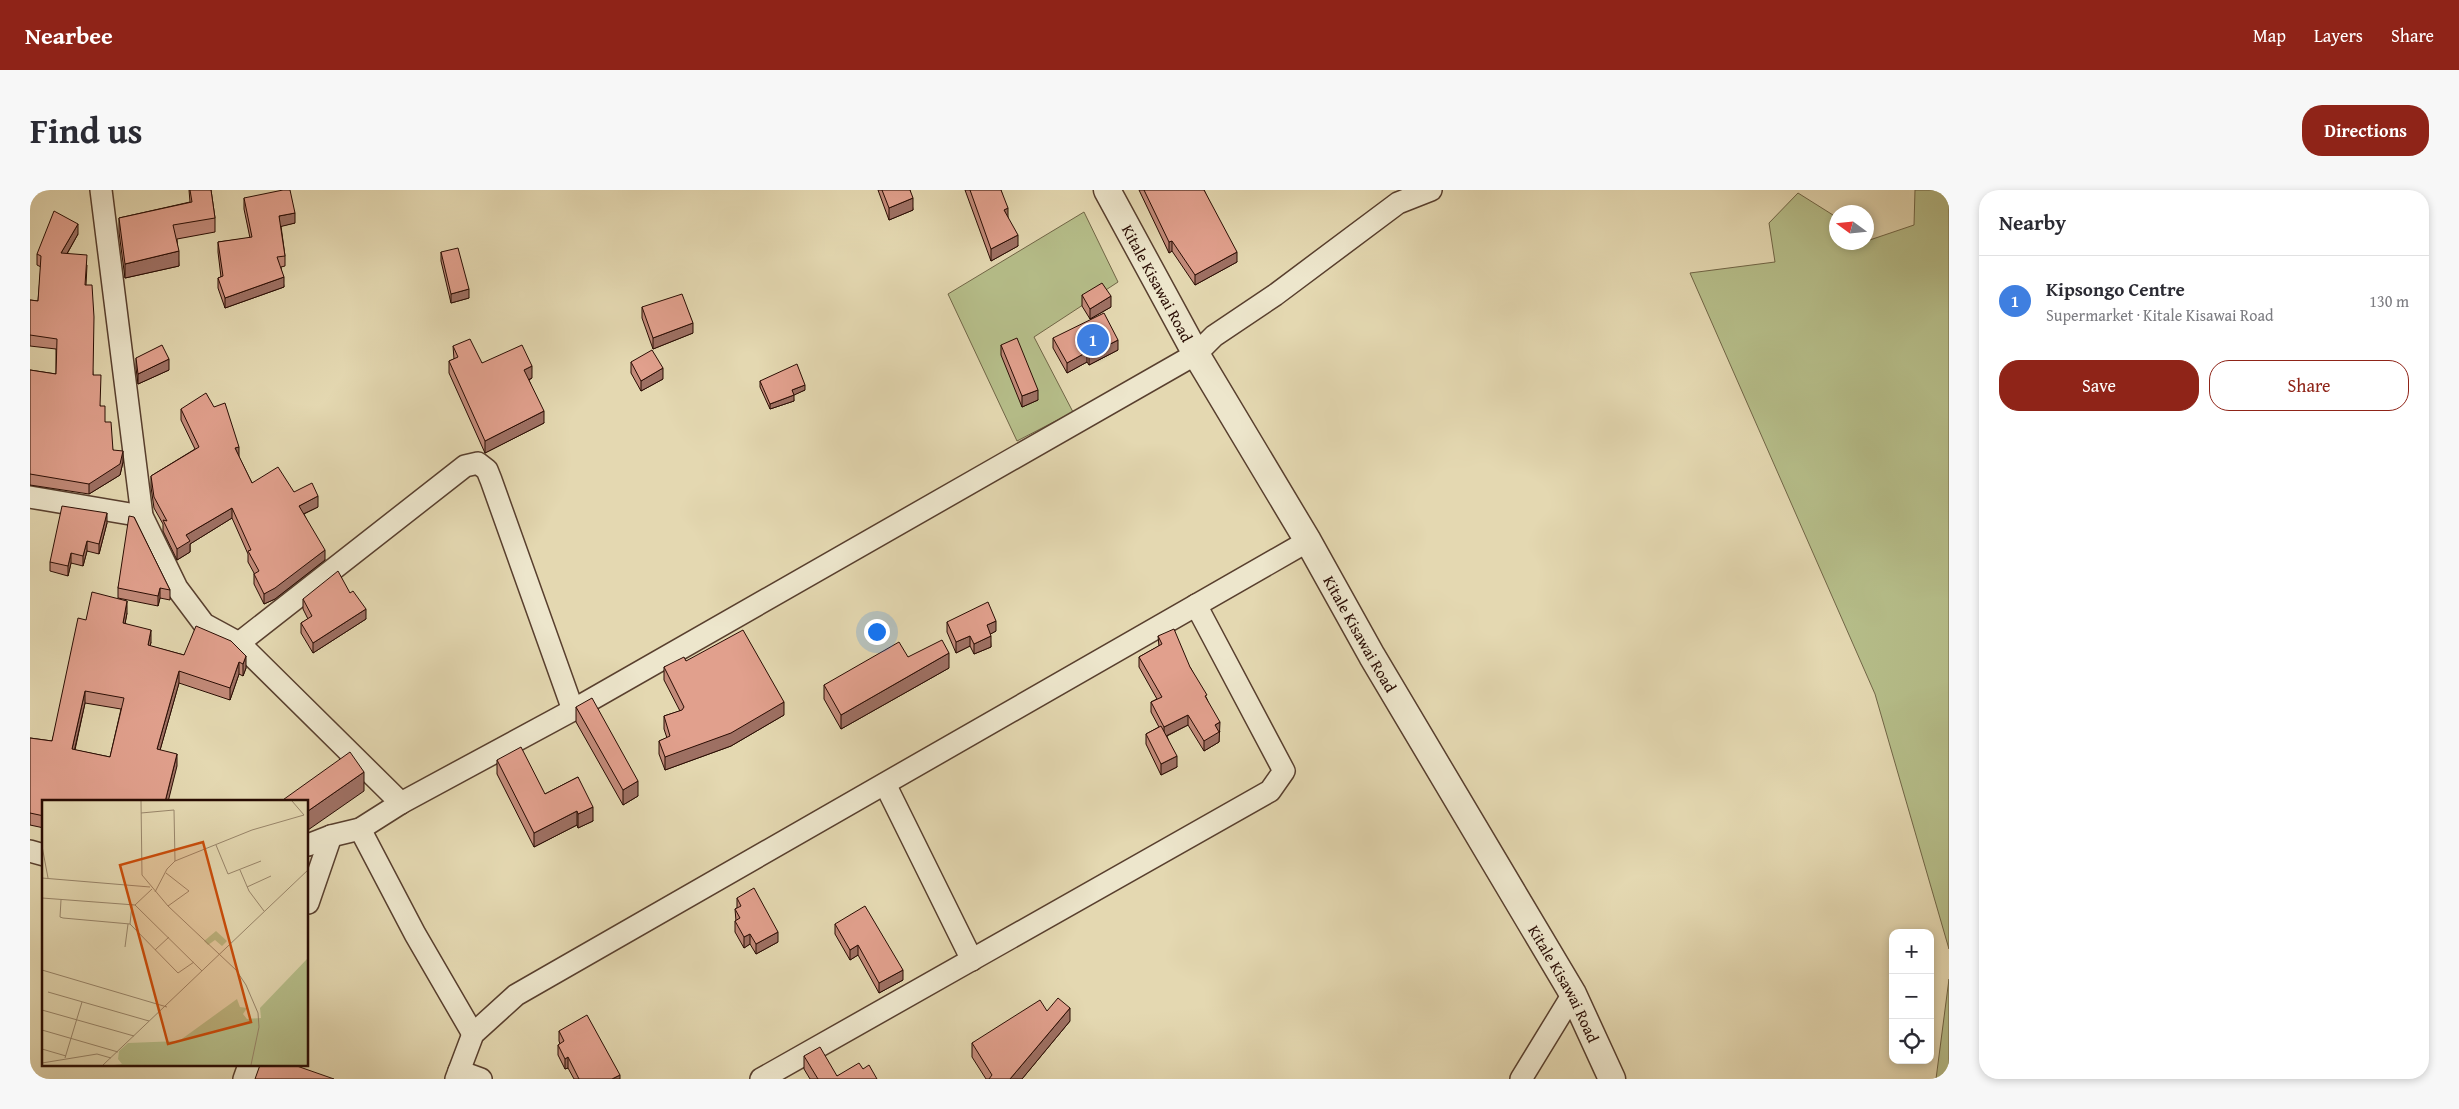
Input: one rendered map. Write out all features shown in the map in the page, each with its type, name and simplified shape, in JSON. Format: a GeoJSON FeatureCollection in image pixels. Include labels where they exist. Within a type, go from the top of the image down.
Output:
{"type":"FeatureCollection","features":[{"type":"Feature","properties":{"kind":"street"},"geometry":{"type":"LineString","coordinates":[[102,190],[142,516],[176,588],[204,624],[239,644],[401,803]]}},
{"type":"Feature","properties":{"kind":"street","name":"Kitale Kisawai Road"},"geometry":{"type":"LineString","coordinates":[[1107,190],[1196,354],[1308,541],[1372,656],[1573,994],[1612,1079]]}},
{"type":"Feature","properties":{"kind":"street"},"geometry":{"type":"LineString","coordinates":[[309,845],[332,836],[360,829],[401,803],[573,710],[1196,354],[1214,336],[1275,295],[1398,203],[1431,190]]}},
{"type":"Feature","properties":{"kind":"street"},"geometry":{"type":"LineString","coordinates":[[239,644],[465,466],[478,463],[487,470],[491,480],[573,710]]}},
{"type":"Feature","properties":{"kind":"street"},"geometry":{"type":"LineString","coordinates":[[30,497],[142,516]]}},
{"type":"Feature","properties":{"kind":"street"},"geometry":{"type":"LineString","coordinates":[[481,1079],[457,1075],[473,1034],[516,995],[1308,541]]}},
{"type":"Feature","properties":{"kind":"street"},"geometry":{"type":"LineString","coordinates":[[761,1079],[1270,791],[1284,771],[1196,605]]}},
{"type":"Feature","properties":{"kind":"street"},"geometry":{"type":"LineString","coordinates":[[885,784],[972,960]]}},
{"type":"Feature","properties":{"kind":"street"},"geometry":{"type":"LineString","coordinates":[[360,829],[415,934],[473,1034]]}},
{"type":"Feature","properties":{"kind":"street"},"geometry":{"type":"LineString","coordinates":[[309,900],[332,836]]}},
{"type":"Feature","properties":{"kind":"street"},"geometry":{"type":"LineString","coordinates":[[1521,1079],[1573,994]]}},
{"type":"Feature","properties":{"kind":"street"},"geometry":{"type":"LineString","coordinates":[[244,1079],[249,1066]]}},
{"type":"Feature","properties":{"kind":"green space"},"geometry":{"type":"Polygon","coordinates":[[[1915,190],[1949,190],[1949,949],[1875,694],[1690,273],[1775,262],[1769,223],[1798,193],[1829,212],[1829,250],[1874,250],[1874,239],[1914,225],[1915,190]]]}},
{"type":"Feature","properties":{"kind":"green space"},"geometry":{"type":"Polygon","coordinates":[[[1084,212],[1118,282],[1034,337],[1073,412],[1017,441],[948,294],[1084,212]]]}},
{"type":"Feature","properties":{"kind":"green space"},"geometry":{"type":"Polygon","coordinates":[[[1949,979],[1949,1079],[1936,1079],[1949,979]]]}},
{"type":"Feature","properties":{"kind":"building"},"geometry":{"type":"Polygon","coordinates":[[[190,190],[211,190],[215,218],[173,225],[179,251],[125,264],[119,218],[192,202],[190,190]]]}},
{"type":"Feature","properties":{"kind":"building"},"geometry":{"type":"Polygon","coordinates":[[[290,190],[295,213],[279,216],[285,256],[277,257],[284,277],[225,298],[218,278],[223,276],[218,242],[252,237],[244,198],[290,190]]]}},
{"type":"Feature","properties":{"kind":"building"},"geometry":{"type":"Polygon","coordinates":[[[882,190],[910,190],[913,198],[889,208],[882,190]]]}},
{"type":"Feature","properties":{"kind":"building"},"geometry":{"type":"Polygon","coordinates":[[[970,190],[1001,190],[1008,208],[1004,210],[1018,235],[991,249],[970,190]]]}},
{"type":"Feature","properties":{"kind":"building"},"geometry":{"type":"Polygon","coordinates":[[[1144,190],[1204,190],[1237,252],[1195,275],[1172,241],[1169,242],[1144,190]]]}},
{"type":"Feature","properties":{"kind":"building"},"geometry":{"type":"Polygon","coordinates":[[[54,211],[78,224],[61,253],[87,255],[85,285],[92,285],[94,317],[93,375],[101,375],[100,406],[105,406],[105,422],[111,422],[113,450],[123,451],[120,464],[89,484],[30,474],[30,370],[56,374],[57,339],[30,335],[30,300],[38,301],[41,256],[37,254],[54,211]]]}},
{"type":"Feature","properties":{"kind":"building"},"geometry":{"type":"Polygon","coordinates":[[[458,248],[469,289],[451,294],[441,252],[458,248]]]}},
{"type":"Feature","properties":{"kind":"building"},"geometry":{"type":"Polygon","coordinates":[[[1102,283],[1111,296],[1090,309],[1082,295],[1102,283]]]}},
{"type":"Feature","properties":{"kind":"building"},"geometry":{"type":"Polygon","coordinates":[[[682,294],[693,323],[653,338],[642,307],[682,294]]]}},
{"type":"Feature","properties":{"kind":"building"},"geometry":{"type":"Polygon","coordinates":[[[1104,313],[1118,340],[1089,355],[1087,352],[1067,363],[1053,338],[1104,313]]]}},
{"type":"Feature","properties":{"kind":"building"},"geometry":{"type":"Polygon","coordinates":[[[1017,338],[1038,390],[1022,396],[1001,345],[1017,338]]]}},
{"type":"Feature","properties":{"kind":"building"},"geometry":{"type":"Polygon","coordinates":[[[470,339],[482,363],[522,345],[532,366],[524,370],[544,411],[485,441],[449,361],[458,357],[453,346],[470,339]]]}},
{"type":"Feature","properties":{"kind":"building"},"geometry":{"type":"Polygon","coordinates":[[[162,345],[169,359],[138,374],[136,358],[162,345]]]}},
{"type":"Feature","properties":{"kind":"building"},"geometry":{"type":"Polygon","coordinates":[[[652,350],[663,368],[641,381],[631,362],[652,350]]]}},
{"type":"Feature","properties":{"kind":"building"},"geometry":{"type":"Polygon","coordinates":[[[797,364],[805,385],[792,390],[794,395],[770,404],[760,381],[797,364]]]}},
{"type":"Feature","properties":{"kind":"building"},"geometry":{"type":"Polygon","coordinates":[[[206,393],[214,407],[225,403],[239,447],[235,448],[252,483],[278,467],[294,492],[312,483],[318,496],[299,506],[325,550],[275,588],[264,594],[254,574],[259,571],[248,551],[251,550],[232,508],[186,535],[190,541],[177,549],[163,520],[167,521],[154,497],[151,476],[199,447],[181,409],[206,393]]]}},
{"type":"Feature","properties":{"kind":"building"},"geometry":{"type":"Polygon","coordinates":[[[62,506],[107,513],[99,544],[87,541],[83,556],[71,553],[68,566],[50,562],[62,506]]]}},
{"type":"Feature","properties":{"kind":"building"},"geometry":{"type":"Polygon","coordinates":[[[129,516],[134,517],[170,590],[160,588],[158,596],[118,588],[129,516]]]}},
{"type":"Feature","properties":{"kind":"building"},"geometry":{"type":"Polygon","coordinates":[[[338,571],[350,593],[353,591],[366,609],[313,643],[301,623],[312,616],[303,599],[338,571]]]}},
{"type":"Feature","properties":{"kind":"building"},"geometry":{"type":"Polygon","coordinates":[[[92,592],[127,601],[123,623],[151,630],[148,645],[184,655],[196,626],[231,641],[246,656],[243,664],[239,662],[230,688],[179,671],[157,749],[177,754],[166,800],[42,800],[42,816],[30,813],[30,738],[52,741],[78,618],[86,620],[92,592]],[[85,691],[72,749],[110,757],[124,698],[85,691]]]}},
{"type":"Feature","properties":{"kind":"building"},"geometry":{"type":"Polygon","coordinates":[[[988,602],[996,621],[987,625],[991,636],[974,644],[970,636],[956,642],[947,622],[988,602]]]}},
{"type":"Feature","properties":{"kind":"building"},"geometry":{"type":"Polygon","coordinates":[[[1174,629],[1190,667],[1207,695],[1205,696],[1220,722],[1215,725],[1219,732],[1204,741],[1188,715],[1164,727],[1151,702],[1162,697],[1139,657],[1162,644],[1158,636],[1174,629]]]}},
{"type":"Feature","properties":{"kind":"building"},"geometry":{"type":"Polygon","coordinates":[[[743,630],[784,702],[731,733],[665,757],[659,741],[670,736],[664,716],[682,710],[684,707],[664,667],[684,657],[686,661],[743,630]]]}},
{"type":"Feature","properties":{"kind":"building"},"geometry":{"type":"Polygon","coordinates":[[[942,640],[949,653],[841,715],[824,685],[899,642],[908,657],[942,640]]]}},
{"type":"Feature","properties":{"kind":"building"},"geometry":{"type":"Polygon","coordinates":[[[592,698],[638,781],[623,790],[576,707],[592,698]]]}},
{"type":"Feature","properties":{"kind":"building"},"geometry":{"type":"Polygon","coordinates":[[[1161,726],[1177,756],[1161,764],[1146,734],[1161,726]]]}},
{"type":"Feature","properties":{"kind":"building"},"geometry":{"type":"Polygon","coordinates":[[[521,747],[545,794],[578,777],[593,807],[578,814],[577,811],[534,833],[497,760],[521,747]]]}},
{"type":"Feature","properties":{"kind":"building"},"geometry":{"type":"Polygon","coordinates":[[[350,752],[364,772],[309,810],[309,800],[283,800],[350,752]]]}},
{"type":"Feature","properties":{"kind":"building"},"geometry":{"type":"Polygon","coordinates":[[[754,888],[778,932],[756,944],[750,934],[744,937],[735,921],[740,918],[735,909],[741,906],[737,898],[754,888]]]}},
{"type":"Feature","properties":{"kind":"building"},"geometry":{"type":"Polygon","coordinates":[[[865,906],[903,970],[879,983],[858,945],[850,950],[835,924],[865,906]]]}},
{"type":"Feature","properties":{"kind":"building"},"geometry":{"type":"Polygon","coordinates":[[[1058,998],[1070,1008],[1010,1079],[989,1079],[992,1075],[972,1043],[1040,1000],[1047,1011],[1058,998]]]}},
{"type":"Feature","properties":{"kind":"building"},"geometry":{"type":"Polygon","coordinates":[[[587,1015],[620,1075],[612,1079],[579,1079],[568,1057],[565,1059],[558,1045],[564,1041],[559,1031],[587,1015]]]}},
{"type":"Feature","properties":{"kind":"building"},"geometry":{"type":"Polygon","coordinates":[[[820,1047],[837,1076],[859,1063],[863,1069],[869,1065],[877,1079],[818,1079],[804,1056],[820,1047]]]}},
{"type":"Feature","properties":{"kind":"building"},"geometry":{"type":"Polygon","coordinates":[[[260,1066],[297,1066],[334,1079],[255,1079],[260,1066]]]}},
{"type":"Feature","properties":{"kind":"place","name":"Kipsongo Centre"},"geometry":{"type":"Point","coordinates":[1093,340]}}]}
